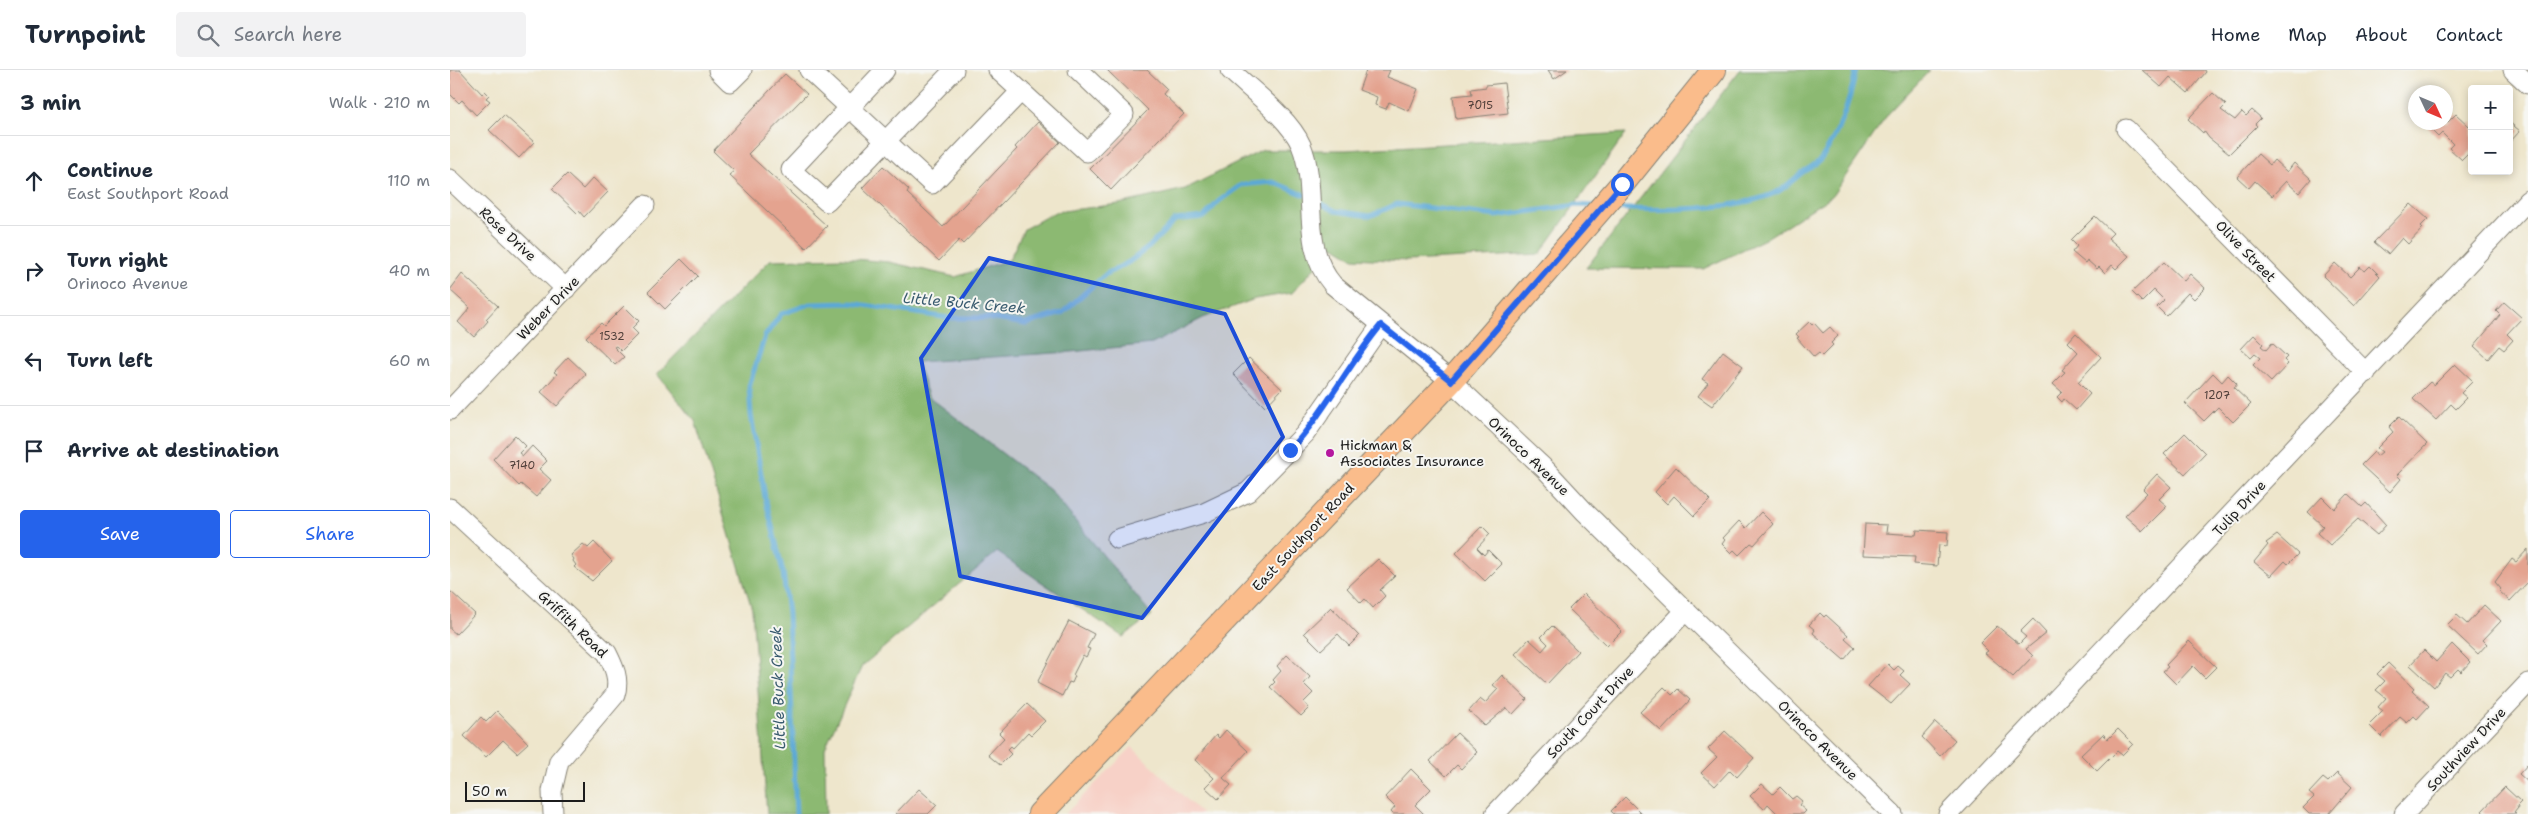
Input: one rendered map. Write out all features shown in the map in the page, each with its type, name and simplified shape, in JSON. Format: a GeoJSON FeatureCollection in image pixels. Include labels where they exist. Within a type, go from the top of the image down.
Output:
{"type":"FeatureCollection","features":[{"type":"Feature","properties":{"kind":"main road","name":"East Southport Road"},"geometry":{"type":"LineString","coordinates":[[1040,814],[1451,381],[1622,184],[1714,70]]}},
{"type":"Feature","properties":{"kind":"street"},"geometry":{"type":"LineString","coordinates":[[718,70],[730,82],[742,70]]}},
{"type":"Feature","properties":{"kind":"street"},"geometry":{"type":"LineString","coordinates":[[809,70],[932,184],[1021,91]]}},
{"type":"Feature","properties":{"kind":"street"},"geometry":{"type":"LineString","coordinates":[[885,70],[791,170],[828,202],[885,141],[944,73]]}},
{"type":"Feature","properties":{"kind":"street"},"geometry":{"type":"LineString","coordinates":[[998,70],[1087,152],[1124,114],[1078,70]]}},
{"type":"Feature","properties":{"kind":"street","name":"Orinoco Avenue"},"geometry":{"type":"LineString","coordinates":[[1230,70],[1283,120],[1300,144],[1308,174],[1312,239],[1319,264],[1329,280],[1342,294],[1451,381],[1546,470],[1585,512],[1893,814]]}},
{"type":"Feature","properties":{"kind":"street"},"geometry":{"type":"LineString","coordinates":[[2513,70],[2528,84]]}},
{"type":"Feature","properties":{"kind":"street","name":"Olive Street"},"geometry":{"type":"LineString","coordinates":[[2126,128],[2366,374]]}},
{"type":"Feature","properties":{"kind":"street","name":"Rose Drive"},"geometry":{"type":"LineString","coordinates":[[450,178],[566,288]]}},
{"type":"Feature","properties":{"kind":"street","name":"Tulip Drive"},"geometry":{"type":"LineString","coordinates":[[1948,814],[2366,374],[2528,200]]}},
{"type":"Feature","properties":{"kind":"street","name":"Weber Drive"},"geometry":{"type":"LineString","coordinates":[[450,410],[645,206]]}},
{"type":"Feature","properties":{"kind":"street"},"geometry":{"type":"LineString","coordinates":[[1117,539],[1204,513],[1248,492],[1304,434],[1381,325]]}},
{"type":"Feature","properties":{"kind":"street","name":"Griffith Road"},"geometry":{"type":"LineString","coordinates":[[450,508],[607,653],[615,670],[618,685],[615,695],[559,761],[552,791],[553,814]]}},
{"type":"Feature","properties":{"kind":"street","name":"South Court Drive"},"geometry":{"type":"LineString","coordinates":[[1495,814],[1686,610]]}},
{"type":"Feature","properties":{"kind":"street","name":"Southview Drive"},"geometry":{"type":"LineString","coordinates":[[2404,814],[2528,684]]}},
{"type":"Feature","properties":{"kind":"highlighted area"},"geometry":{"type":"Polygon","coordinates":[[[989,258],[1225,314],[1283,437],[1142,618],[960,576],[921,358],[989,258]]]}},
{"type":"Feature","properties":{"kind":"shaded area"},"geometry":{"type":"Polygon","coordinates":[[[1132,747],[1202,814],[1065,814],[1132,747]]]}},
{"type":"Feature","properties":{"kind":"green space"},"geometry":{"type":"Polygon","coordinates":[[[1740,70],[1930,70],[1888,114],[1832,196],[1765,239],[1703,269],[1586,268],[1740,70]]]}},
{"type":"Feature","properties":{"kind":"green space"},"geometry":{"type":"Polygon","coordinates":[[[1626,133],[1540,254],[1408,261],[1353,258],[1334,246],[1292,293],[1255,299],[1203,318],[1152,344],[1070,352],[917,362],[928,396],[1050,490],[1152,615],[1123,637],[997,552],[862,666],[825,748],[826,814],[767,814],[752,609],[695,421],[657,374],[770,260],[842,258],[889,262],[955,277],[1009,260],[1024,229],[1055,212],[1119,204],[1185,189],[1263,150],[1346,150],[1626,133]]]}},
{"type":"Feature","properties":{"kind":"building"},"geometry":{"type":"Polygon","coordinates":[[[450,70],[460,70],[482,94],[485,91],[489,95],[486,98],[490,101],[476,115],[462,100],[459,103],[450,94],[450,70]]]}},
{"type":"Feature","properties":{"kind":"building"},"geometry":{"type":"Polygon","coordinates":[[[1107,70],[1147,70],[1167,89],[1163,94],[1184,114],[1111,190],[1090,169],[1148,110],[1107,70]]]}},
{"type":"Feature","properties":{"kind":"building"},"geometry":{"type":"Polygon","coordinates":[[[1366,70],[1390,70],[1387,77],[1418,89],[1409,111],[1389,102],[1386,109],[1375,105],[1377,97],[1359,90],[1366,70]]]}},
{"type":"Feature","properties":{"kind":"building"},"geometry":{"type":"Polygon","coordinates":[[[1548,70],[1567,70],[1554,79],[1548,70]]]}},
{"type":"Feature","properties":{"kind":"building"},"geometry":{"type":"Polygon","coordinates":[[[2142,70],[2205,70],[2206,72],[2188,93],[2170,77],[2161,87],[2142,70]]]}},
{"type":"Feature","properties":{"kind":"building"},"geometry":{"type":"Polygon","coordinates":[[[785,74],[807,94],[748,154],[827,226],[806,248],[729,175],[734,171],[713,151],[785,74]]]}},
{"type":"Feature","properties":{"kind":"building"},"geometry":{"type":"Polygon","coordinates":[[[1504,83],[1508,113],[1456,119],[1453,96],[1472,94],[1471,89],[1504,83]]]}},
{"type":"Feature","properties":{"kind":"building"},"geometry":{"type":"Polygon","coordinates":[[[2213,93],[2226,105],[2221,110],[2235,120],[2242,112],[2246,116],[2252,110],[2261,118],[2255,124],[2257,126],[2229,154],[2188,119],[2213,93]]]}},
{"type":"Feature","properties":{"kind":"building"},"geometry":{"type":"Polygon","coordinates":[[[2456,114],[2468,125],[2468,154],[2462,160],[2449,148],[2453,144],[2442,133],[2438,137],[2431,130],[2453,130],[2453,117],[2456,114]]]}},
{"type":"Feature","properties":{"kind":"building"},"geometry":{"type":"Polygon","coordinates":[[[504,115],[534,142],[519,158],[489,130],[504,115]]]}},
{"type":"Feature","properties":{"kind":"building"},"geometry":{"type":"Polygon","coordinates":[[[1038,122],[1060,142],[963,244],[959,240],[939,261],[862,188],[883,166],[909,190],[907,193],[943,227],[1017,149],[1015,147],[1038,122]]]}},
{"type":"Feature","properties":{"kind":"building"},"geometry":{"type":"Polygon","coordinates":[[[2513,125],[2520,131],[2513,139],[2513,125]]]}},
{"type":"Feature","properties":{"kind":"building"},"geometry":{"type":"Polygon","coordinates":[[[2258,154],[2270,165],[2274,160],[2287,172],[2294,163],[2311,179],[2299,193],[2286,181],[2272,196],[2255,181],[2249,188],[2237,177],[2258,154]]]}},
{"type":"Feature","properties":{"kind":"building"},"geometry":{"type":"Polygon","coordinates":[[[567,174],[583,189],[593,178],[608,192],[584,217],[579,211],[577,213],[552,189],[567,174]]]}},
{"type":"Feature","properties":{"kind":"building"},"geometry":{"type":"Polygon","coordinates":[[[2411,204],[2428,219],[2421,226],[2423,228],[2408,244],[2402,238],[2388,254],[2374,242],[2411,204]]]}},
{"type":"Feature","properties":{"kind":"building"},"geometry":{"type":"Polygon","coordinates":[[[2095,216],[2113,233],[2108,238],[2129,256],[2116,269],[2112,265],[2105,273],[2087,260],[2085,263],[2072,252],[2077,246],[2071,240],[2095,216]]]}},
{"type":"Feature","properties":{"kind":"building"},"geometry":{"type":"Polygon","coordinates":[[[681,259],[698,276],[665,309],[648,292],[681,259]]]}},
{"type":"Feature","properties":{"kind":"building"},"geometry":{"type":"Polygon","coordinates":[[[2164,262],[2184,281],[2190,274],[2205,288],[2194,299],[2188,293],[2166,316],[2157,307],[2164,300],[2154,290],[2142,302],[2132,292],[2164,262]]]}},
{"type":"Feature","properties":{"kind":"building"},"geometry":{"type":"Polygon","coordinates":[[[2335,263],[2350,277],[2360,267],[2365,271],[2370,266],[2380,276],[2354,306],[2323,276],[2335,263]]]}},
{"type":"Feature","properties":{"kind":"building"},"geometry":{"type":"Polygon","coordinates":[[[462,274],[498,306],[486,319],[488,321],[474,337],[458,322],[470,308],[450,290],[462,274]]]}},
{"type":"Feature","properties":{"kind":"building"},"geometry":{"type":"Polygon","coordinates":[[[2504,302],[2522,318],[2507,334],[2513,340],[2504,350],[2499,346],[2488,359],[2474,346],[2500,315],[2496,311],[2504,302]]]}},
{"type":"Feature","properties":{"kind":"building"},"geometry":{"type":"Polygon","coordinates":[[[624,306],[639,321],[632,328],[638,334],[621,351],[616,346],[614,347],[624,357],[615,365],[586,337],[601,323],[604,326],[624,306]]]}},
{"type":"Feature","properties":{"kind":"building"},"geometry":{"type":"Polygon","coordinates":[[[1809,322],[1812,325],[1814,323],[1823,333],[1830,327],[1838,336],[1831,343],[1833,345],[1822,356],[1819,353],[1814,357],[1797,338],[1799,337],[1796,334],[1809,322]]]}},
{"type":"Feature","properties":{"kind":"building"},"geometry":{"type":"Polygon","coordinates":[[[2076,333],[2101,357],[2078,382],[2090,394],[2076,410],[2064,399],[2062,402],[2057,397],[2062,392],[2053,384],[2065,372],[2062,370],[2078,352],[2068,342],[2076,333]]]}},
{"type":"Feature","properties":{"kind":"building"},"geometry":{"type":"Polygon","coordinates":[[[2254,335],[2266,350],[2272,343],[2287,357],[2284,360],[2288,364],[2271,382],[2253,365],[2260,358],[2255,354],[2251,358],[2241,349],[2254,335]]]}},
{"type":"Feature","properties":{"kind":"building"},"geometry":{"type":"Polygon","coordinates":[[[1723,351],[1743,366],[1712,406],[1698,396],[1708,383],[1702,379],[1723,351]]]}},
{"type":"Feature","properties":{"kind":"building"},"geometry":{"type":"Polygon","coordinates":[[[568,357],[586,374],[557,406],[541,392],[557,374],[554,372],[568,357]]]}},
{"type":"Feature","properties":{"kind":"building"},"geometry":{"type":"Polygon","coordinates":[[[1249,358],[1282,389],[1265,407],[1233,374],[1249,358]]]}},
{"type":"Feature","properties":{"kind":"building"},"geometry":{"type":"Polygon","coordinates":[[[2455,364],[2473,381],[2461,393],[2467,398],[2456,409],[2451,404],[2436,420],[2413,399],[2430,382],[2434,385],[2455,364]]]}},
{"type":"Feature","properties":{"kind":"building"},"geometry":{"type":"Polygon","coordinates":[[[2213,373],[2222,382],[2228,375],[2237,384],[2234,388],[2251,404],[2233,422],[2218,407],[2204,421],[2185,403],[2213,373]]]}},
{"type":"Feature","properties":{"kind":"building"},"geometry":{"type":"Polygon","coordinates":[[[2399,417],[2427,444],[2397,475],[2401,479],[2390,492],[2361,465],[2374,452],[2377,456],[2382,452],[2377,448],[2393,432],[2389,427],[2399,417]]]}},
{"type":"Feature","properties":{"kind":"building"},"geometry":{"type":"Polygon","coordinates":[[[2185,433],[2205,453],[2185,474],[2164,454],[2185,433]]]}},
{"type":"Feature","properties":{"kind":"building"},"geometry":{"type":"Polygon","coordinates":[[[515,435],[526,446],[519,453],[523,456],[532,446],[547,461],[539,469],[551,480],[536,497],[521,484],[519,486],[493,459],[515,435]]]}},
{"type":"Feature","properties":{"kind":"building"},"geometry":{"type":"Polygon","coordinates":[[[1676,467],[1710,500],[1694,516],[1674,496],[1667,504],[1655,492],[1676,467]]]}},
{"type":"Feature","properties":{"kind":"building"},"geometry":{"type":"Polygon","coordinates":[[[2157,474],[2171,487],[2159,499],[2167,506],[2142,531],[2125,516],[2147,493],[2143,489],[2157,474]]]}},
{"type":"Feature","properties":{"kind":"building"},"geometry":{"type":"Polygon","coordinates":[[[2348,494],[2362,507],[2366,503],[2386,525],[2377,535],[2358,519],[2330,545],[2317,533],[2323,526],[2308,512],[2322,497],[2334,509],[2348,494]]]}},
{"type":"Feature","properties":{"kind":"building"},"geometry":{"type":"Polygon","coordinates":[[[1761,512],[1773,524],[1754,545],[1751,543],[1739,555],[1734,550],[1731,553],[1722,544],[1725,540],[1723,538],[1739,521],[1746,528],[1761,512]]]}},
{"type":"Feature","properties":{"kind":"building"},"geometry":{"type":"Polygon","coordinates":[[[1865,524],[1887,525],[1886,533],[1916,535],[1917,530],[1948,532],[1947,546],[1939,545],[1937,566],[1914,564],[1915,557],[1863,555],[1865,524]]]}},
{"type":"Feature","properties":{"kind":"building"},"geometry":{"type":"Polygon","coordinates":[[[1482,526],[1490,534],[1477,548],[1484,555],[1488,550],[1502,564],[1485,581],[1456,553],[1482,526]]]}},
{"type":"Feature","properties":{"kind":"building"},"geometry":{"type":"Polygon","coordinates":[[[2277,535],[2298,554],[2288,564],[2285,561],[2271,576],[2254,562],[2268,545],[2266,543],[2277,535]]]}},
{"type":"Feature","properties":{"kind":"building"},"geometry":{"type":"Polygon","coordinates":[[[594,542],[612,561],[592,581],[574,567],[576,565],[571,555],[583,544],[588,548],[594,542]]]}},
{"type":"Feature","properties":{"kind":"building"},"geometry":{"type":"Polygon","coordinates":[[[2528,549],[2528,582],[2510,601],[2499,591],[2501,589],[2495,582],[2512,559],[2516,562],[2528,549]]]}},
{"type":"Feature","properties":{"kind":"building"},"geometry":{"type":"Polygon","coordinates":[[[1378,559],[1395,576],[1380,590],[1385,596],[1373,608],[1365,599],[1361,603],[1347,588],[1378,559]]]}},
{"type":"Feature","properties":{"kind":"building"},"geometry":{"type":"Polygon","coordinates":[[[450,591],[475,614],[456,634],[450,629],[450,591]]]}},
{"type":"Feature","properties":{"kind":"building"},"geometry":{"type":"Polygon","coordinates":[[[1584,594],[1622,631],[1607,646],[1569,609],[1584,594]]]}},
{"type":"Feature","properties":{"kind":"building"},"geometry":{"type":"Polygon","coordinates":[[[2484,605],[2501,621],[2483,640],[2487,644],[2478,654],[2447,625],[2457,615],[2467,624],[2484,605]]]}},
{"type":"Feature","properties":{"kind":"building"},"geometry":{"type":"Polygon","coordinates":[[[1331,607],[1359,636],[1349,646],[1338,634],[1321,650],[1304,633],[1331,607]]]}},
{"type":"Feature","properties":{"kind":"building"},"geometry":{"type":"Polygon","coordinates":[[[1820,613],[1824,617],[1826,615],[1848,635],[1845,638],[1855,647],[1844,660],[1813,633],[1815,630],[1809,625],[1820,613]]]}},
{"type":"Feature","properties":{"kind":"building"},"geometry":{"type":"Polygon","coordinates":[[[2033,619],[2046,633],[2026,649],[2033,656],[2013,677],[1985,653],[1988,651],[1980,643],[1997,626],[2019,644],[2026,637],[2020,632],[2033,619]]]}},
{"type":"Feature","properties":{"kind":"building"},"geometry":{"type":"Polygon","coordinates":[[[1069,621],[1094,634],[1087,648],[1090,649],[1086,657],[1083,655],[1073,675],[1075,676],[1072,683],[1069,682],[1062,696],[1037,683],[1069,621]]]}},
{"type":"Feature","properties":{"kind":"building"},"geometry":{"type":"Polygon","coordinates":[[[1552,626],[1578,651],[1547,684],[1515,654],[1529,639],[1542,651],[1548,644],[1541,637],[1552,626]]]}},
{"type":"Feature","properties":{"kind":"building"},"geometry":{"type":"Polygon","coordinates":[[[2189,641],[2216,667],[2205,678],[2193,666],[2176,684],[2163,671],[2168,667],[2166,665],[2189,641]]]}},
{"type":"Feature","properties":{"kind":"building"},"geometry":{"type":"Polygon","coordinates":[[[2452,644],[2470,662],[2461,672],[2458,669],[2450,677],[2445,673],[2434,687],[2410,665],[2424,650],[2436,662],[2452,644]]]}},
{"type":"Feature","properties":{"kind":"building"},"geometry":{"type":"Polygon","coordinates":[[[1287,655],[1310,677],[1304,684],[1313,693],[1304,702],[1309,708],[1301,716],[1270,687],[1281,671],[1277,666],[1287,655]]]}},
{"type":"Feature","properties":{"kind":"building"},"geometry":{"type":"Polygon","coordinates":[[[2388,663],[2414,688],[2412,690],[2429,706],[2417,719],[2414,716],[2407,723],[2400,717],[2381,737],[2369,725],[2383,711],[2378,707],[2386,698],[2376,690],[2385,681],[2377,674],[2388,663]]]}},
{"type":"Feature","properties":{"kind":"building"},"geometry":{"type":"Polygon","coordinates":[[[1888,664],[1894,670],[1898,666],[1904,671],[1900,675],[1910,684],[1891,704],[1868,686],[1888,664]]]}},
{"type":"Feature","properties":{"kind":"building"},"geometry":{"type":"Polygon","coordinates":[[[1502,675],[1527,699],[1513,714],[1506,708],[1485,726],[1469,711],[1480,699],[1485,703],[1498,689],[1493,685],[1502,675]]]}},
{"type":"Feature","properties":{"kind":"building"},"geometry":{"type":"Polygon","coordinates":[[[1664,687],[1672,695],[1678,689],[1690,700],[1661,731],[1640,712],[1664,687]]]}},
{"type":"Feature","properties":{"kind":"building"},"geometry":{"type":"Polygon","coordinates":[[[1027,704],[1045,721],[1031,735],[1028,732],[1013,748],[1011,746],[1007,750],[1011,754],[1000,765],[988,755],[1004,738],[999,733],[1027,704]]]}},
{"type":"Feature","properties":{"kind":"building"},"geometry":{"type":"Polygon","coordinates":[[[497,711],[528,743],[517,753],[503,740],[486,757],[464,736],[481,717],[486,722],[497,711]]]}},
{"type":"Feature","properties":{"kind":"building"},"geometry":{"type":"Polygon","coordinates":[[[1935,722],[1955,740],[1940,756],[1922,737],[1935,722]]]}},
{"type":"Feature","properties":{"kind":"building"},"geometry":{"type":"Polygon","coordinates":[[[2118,729],[2133,744],[2122,755],[2117,751],[2097,771],[2081,755],[2103,734],[2108,739],[2118,729]]]}},
{"type":"Feature","properties":{"kind":"building"},"geometry":{"type":"Polygon","coordinates":[[[1226,730],[1248,751],[1223,778],[1231,785],[1218,799],[1205,787],[1214,778],[1195,760],[1216,735],[1219,738],[1226,730]]]}},
{"type":"Feature","properties":{"kind":"building"},"geometry":{"type":"Polygon","coordinates":[[[1725,731],[1754,758],[1737,777],[1730,770],[1715,786],[1701,773],[1717,757],[1708,749],[1725,731]]]}},
{"type":"Feature","properties":{"kind":"building"},"geometry":{"type":"Polygon","coordinates":[[[1457,733],[1477,752],[1461,769],[1457,765],[1446,776],[1430,761],[1457,733]]]}},
{"type":"Feature","properties":{"kind":"building"},"geometry":{"type":"Polygon","coordinates":[[[2528,764],[2528,782],[2519,774],[2528,764]]]}},
{"type":"Feature","properties":{"kind":"building"},"geometry":{"type":"Polygon","coordinates":[[[1411,769],[1431,789],[1415,805],[1424,814],[1393,814],[1391,812],[1395,807],[1385,797],[1411,769]]]}},
{"type":"Feature","properties":{"kind":"building"},"geometry":{"type":"Polygon","coordinates":[[[2337,773],[2352,787],[2329,814],[2309,814],[2303,808],[2314,797],[2309,793],[2323,778],[2328,782],[2337,773]]]}},
{"type":"Feature","properties":{"kind":"building"},"geometry":{"type":"Polygon","coordinates":[[[1762,784],[1773,794],[1780,787],[1792,799],[1796,796],[1802,801],[1799,805],[1806,811],[1803,814],[1778,814],[1768,804],[1764,809],[1750,796],[1762,784]]]}},
{"type":"Feature","properties":{"kind":"building"},"geometry":{"type":"Polygon","coordinates":[[[2505,787],[2521,802],[2514,813],[2516,814],[2485,814],[2482,811],[2505,787]]]}},
{"type":"Feature","properties":{"kind":"building"},"geometry":{"type":"Polygon","coordinates":[[[919,789],[937,805],[928,814],[895,814],[919,789]]]}},
{"type":"Feature","properties":{"kind":"building"},"geometry":{"type":"Polygon","coordinates":[[[1625,797],[1642,814],[1614,814],[1611,811],[1625,797]]]}},
{"type":"Feature","properties":{"kind":"waterway","name":"Little Buck Creek"},"geometry":{"type":"LineString","coordinates":[[1612,208],[1674,209],[1721,206],[1743,203],[1779,191],[1817,163],[1828,149],[1843,116],[1856,70]]}},
{"type":"Feature","properties":{"kind":"waterway","name":"Little Buck Creek"},"geometry":{"type":"LineString","coordinates":[[796,814],[788,614],[783,572],[765,497],[751,415],[749,386],[765,336],[781,314],[810,304],[851,303],[949,318],[989,318],[1026,324],[1062,313],[1106,274],[1129,262],[1149,247],[1175,220],[1204,217],[1219,201],[1241,185],[1273,182],[1305,195]]}},
{"type":"Feature","properties":{"kind":"waterway","name":"Little Buck Creek"},"geometry":{"type":"LineString","coordinates":[[1314,200],[1336,211],[1370,216],[1397,204],[1497,216],[1577,205],[1594,206]]}},
{"type":"Feature","properties":{"kind":"place","name":"Hickman & Associates Insurance"},"geometry":{"type":"Point","coordinates":[1330,453]}},
{"type":"Feature","properties":{"kind":"route"},"geometry":{"type":"LineString","coordinates":[[1290,450],[1321,412],[1368,341],[1381,325],[1451,381],[1622,184]]}}]}
